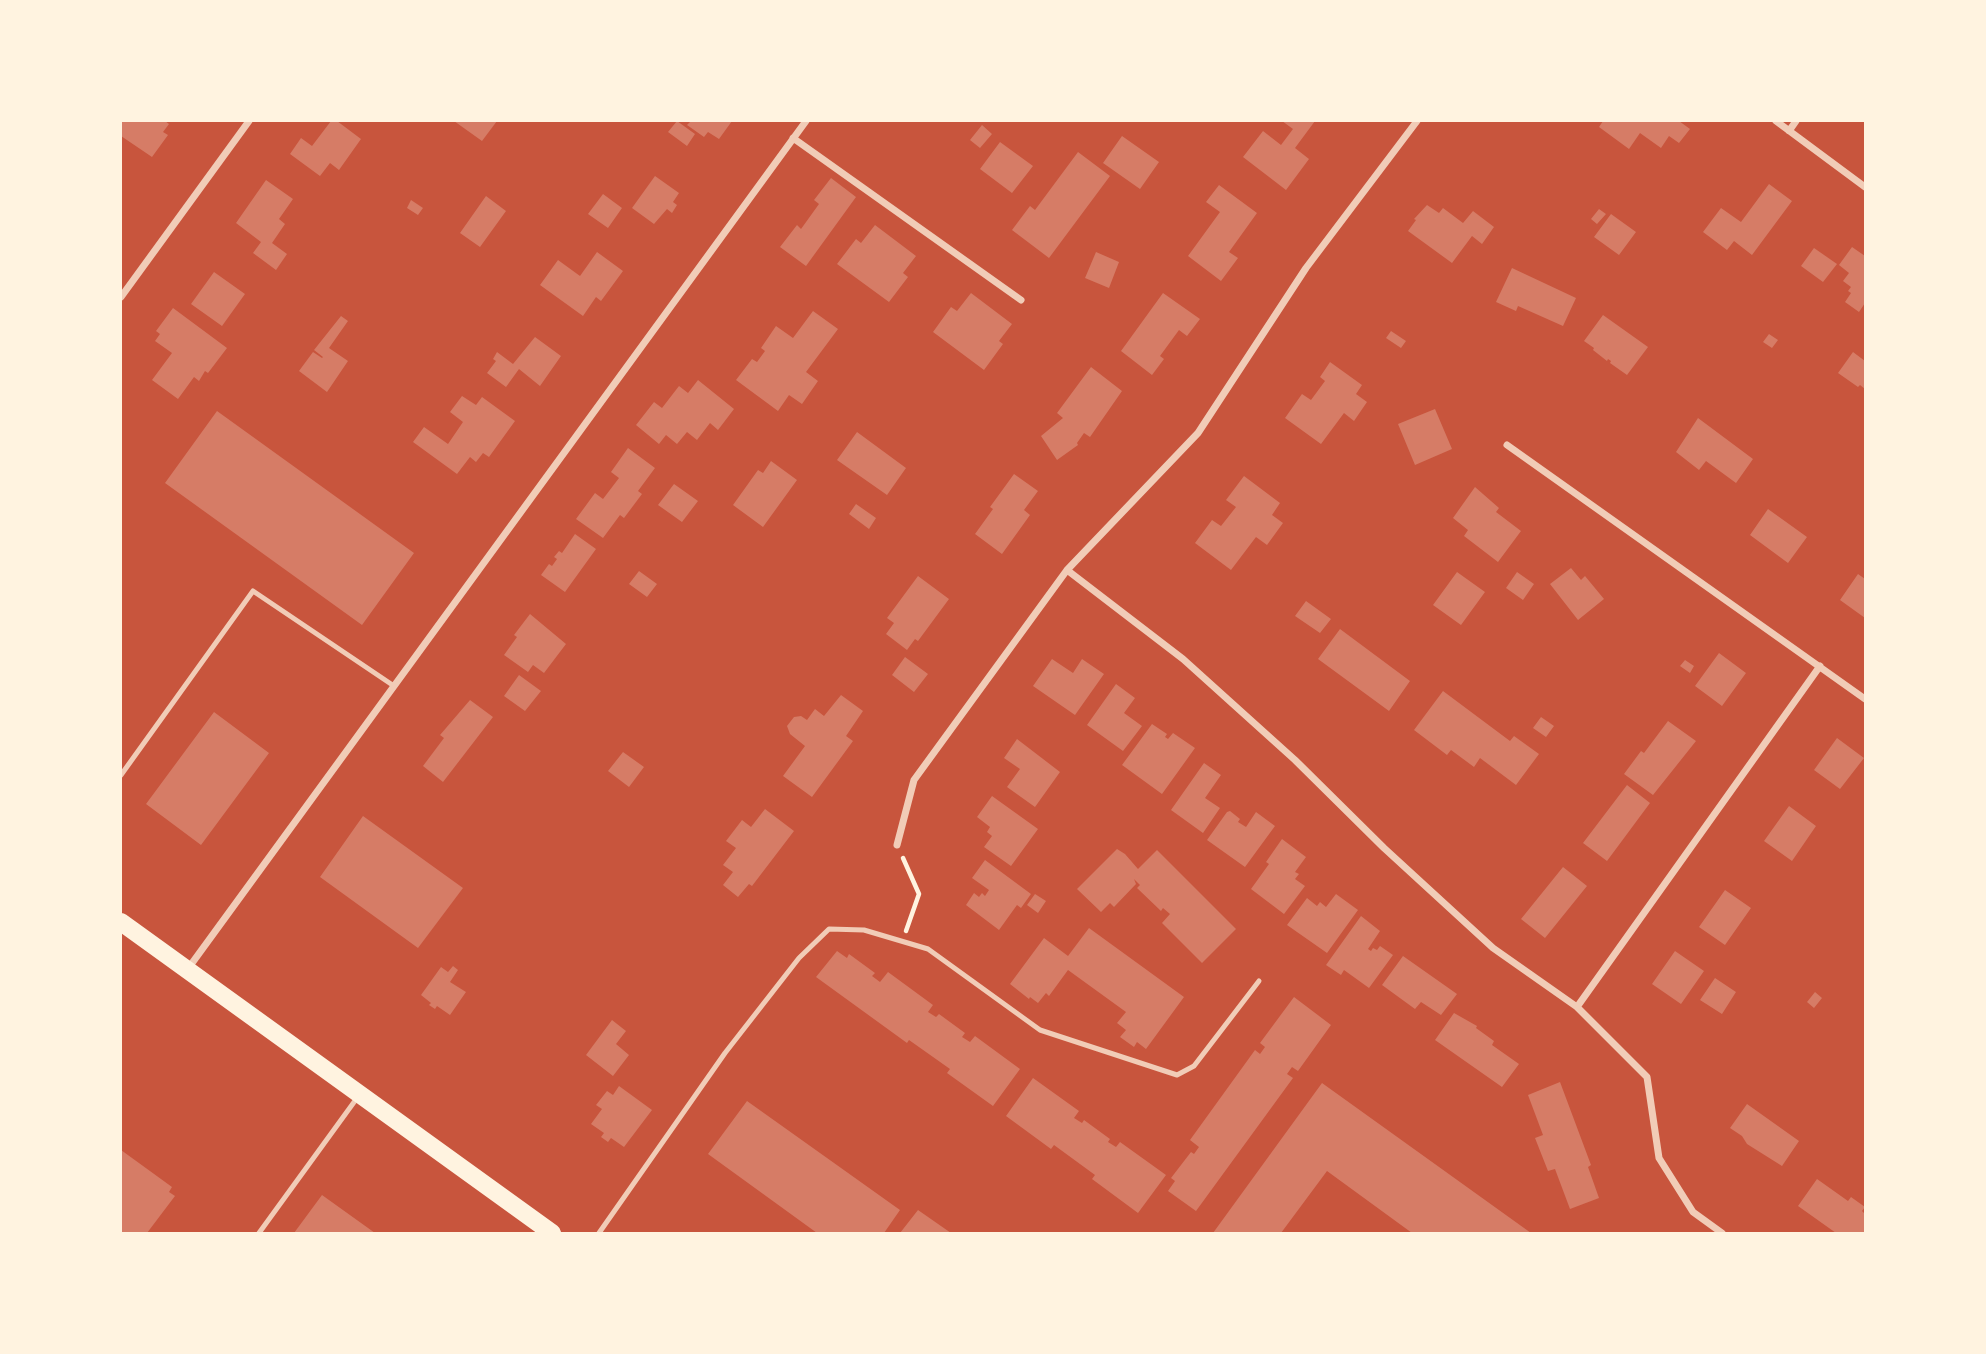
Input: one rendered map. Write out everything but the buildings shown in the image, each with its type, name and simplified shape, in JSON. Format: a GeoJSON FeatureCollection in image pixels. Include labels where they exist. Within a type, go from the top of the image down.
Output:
{"type":"FeatureCollection","features":[{"type":"Feature","properties":{"kind":"main road"},"geometry":{"type":"LineString","coordinates":[[121,922],[552,1233]]}},
{"type":"Feature","properties":{"kind":"street"},"geometry":{"type":"LineString","coordinates":[[121,297],[249,121]]}},
{"type":"Feature","properties":{"kind":"street"},"geometry":{"type":"LineString","coordinates":[[186,970],[806,121]]}},
{"type":"Feature","properties":{"kind":"street"},"geometry":{"type":"LineString","coordinates":[[897,845],[914,780],[1067,570],[1198,433],[1306,268],[1417,121]]}},
{"type":"Feature","properties":{"kind":"street"},"geometry":{"type":"LineString","coordinates":[[1776,121],[1865,187]]}},
{"type":"Feature","properties":{"kind":"street"},"geometry":{"type":"LineString","coordinates":[[1789,131],[1797,121]]}},
{"type":"Feature","properties":{"kind":"street"},"geometry":{"type":"LineString","coordinates":[[793,138],[1021,300]]}},
{"type":"Feature","properties":{"kind":"street"},"geometry":{"type":"LineString","coordinates":[[1507,445],[1865,699]]}},
{"type":"Feature","properties":{"kind":"street"},"geometry":{"type":"LineString","coordinates":[[1067,570],[1183,659],[1295,760],[1384,848],[1493,948],[1577,1007],[1647,1077],[1659,1158],[1693,1212],[1722,1233]]}},
{"type":"Feature","properties":{"kind":"street"},"geometry":{"type":"LineString","coordinates":[[1577,1007],[1820,666]]}},
{"type":"Feature","properties":{"kind":"lane"},"geometry":{"type":"LineString","coordinates":[[121,775],[253,591],[394,686]]}},
{"type":"Feature","properties":{"kind":"lane"},"geometry":{"type":"LineString","coordinates":[[599,1233],[725,1053],[799,958],[829,929],[864,930],[928,949],[1040,1030],[1177,1075],[1194,1066],[1259,981]]}},
{"type":"Feature","properties":{"kind":"lane"},"geometry":{"type":"LineString","coordinates":[[259,1233],[359,1095]]}},
{"type":"Feature","properties":{"kind":"path"},"geometry":{"type":"LineString","coordinates":[[897,845],[919,894],[902,941]]}}]}
